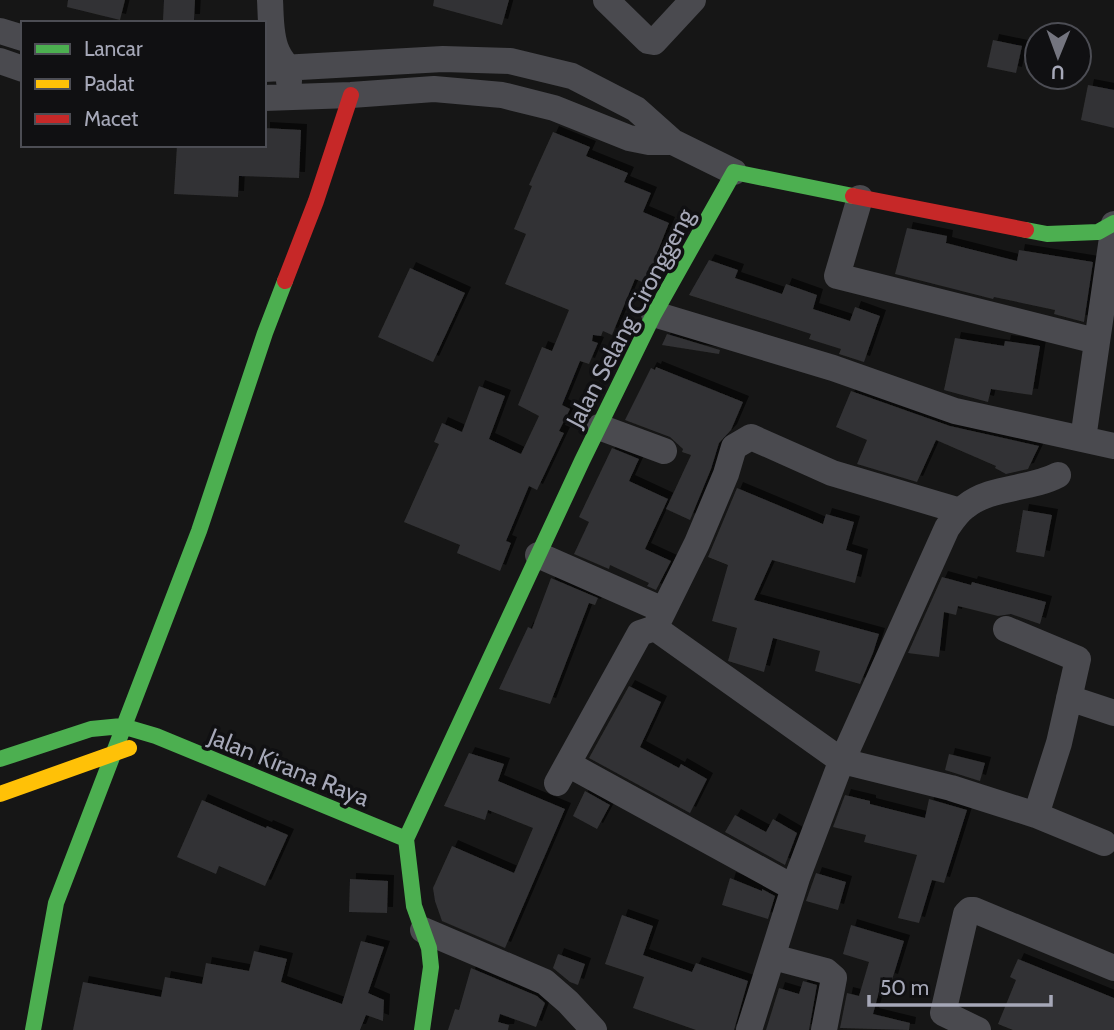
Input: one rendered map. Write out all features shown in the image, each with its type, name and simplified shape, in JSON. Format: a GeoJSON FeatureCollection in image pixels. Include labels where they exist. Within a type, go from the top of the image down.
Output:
{"type":"FeatureCollection","features":[{"type":"Feature","properties":{"kind":"street"},"geometry":{"type":"LineString","coordinates":[[271,0],[273,40],[277,53],[276,98],[444,89],[502,95],[554,108],[629,138],[649,142],[673,142]]}},
{"type":"Feature","properties":{"kind":"street"},"geometry":{"type":"LineString","coordinates":[[606,0],[648,41],[654,42],[693,0]]}},
{"type":"Feature","properties":{"kind":"street"},"geometry":{"type":"LineString","coordinates":[[0,30],[21,37]]}},
{"type":"Feature","properties":{"kind":"street"},"geometry":{"type":"LineString","coordinates":[[276,69],[450,60],[510,61],[572,76],[636,109],[673,142],[734,172],[1046,234],[1098,232],[1114,223]]}},
{"type":"Feature","properties":{"kind":"street"},"geometry":{"type":"LineString","coordinates":[[444,89],[450,60]]}},
{"type":"Feature","properties":{"kind":"street"},"geometry":{"type":"LineString","coordinates":[[0,61],[21,68]]}},
{"type":"Feature","properties":{"kind":"street"},"geometry":{"type":"LineString","coordinates":[[33,1030],[56,903],[199,531],[265,333],[316,201],[351,95]]}},
{"type":"Feature","properties":{"kind":"street","name":"Jalan Selang Cironggeng"},"geometry":{"type":"LineString","coordinates":[[406,839],[654,314],[734,172]]}},
{"type":"Feature","properties":{"kind":"street"},"geometry":{"type":"LineString","coordinates":[[860,198],[837,276],[1096,341]]}},
{"type":"Feature","properties":{"kind":"street"},"geometry":{"type":"LineString","coordinates":[[1083,439],[1114,223]]}},
{"type":"Feature","properties":{"kind":"street"},"geometry":{"type":"LineString","coordinates":[[654,314],[833,368],[956,411],[1114,446]]}},
{"type":"Feature","properties":{"kind":"street"},"geometry":{"type":"LineString","coordinates":[[599,427],[664,451]]}},
{"type":"Feature","properties":{"kind":"street"},"geometry":{"type":"LineString","coordinates":[[794,888],[562,774],[640,633],[659,619],[697,543],[726,474],[734,447],[743,440],[751,437],[832,473],[960,511]]}},
{"type":"Feature","properties":{"kind":"street"},"geometry":{"type":"LineString","coordinates":[[749,1030],[794,888],[842,761],[947,528],[960,511],[976,500],[999,492],[1036,485],[1058,475]]}},
{"type":"Feature","properties":{"kind":"street"},"geometry":{"type":"LineString","coordinates":[[538,555],[659,619],[842,761],[940,785],[1036,815],[1104,843]]}},
{"type":"Feature","properties":{"kind":"street"},"geometry":{"type":"LineString","coordinates":[[1006,629],[1078,659],[1049,780],[1036,815]]}},
{"type":"Feature","properties":{"kind":"street"},"geometry":{"type":"LineString","coordinates":[[1069,698],[1114,713]]}},
{"type":"Feature","properties":{"kind":"street","name":"Jalan Kirana Raya"},"geometry":{"type":"LineString","coordinates":[[0,759],[91,729],[122,726],[156,736],[406,839]]}},
{"type":"Feature","properties":{"kind":"street"},"geometry":{"type":"LineString","coordinates":[[0,794],[114,755],[156,736]]}},
{"type":"Feature","properties":{"kind":"street"},"geometry":{"type":"LineString","coordinates":[[406,839],[414,906],[423,930],[431,967],[422,1030]]}},
{"type":"Feature","properties":{"kind":"street"},"geometry":{"type":"LineString","coordinates":[[978,1030],[943,1013],[966,914],[970,910],[1114,968]]}},
{"type":"Feature","properties":{"kind":"street"},"geometry":{"type":"LineString","coordinates":[[423,930],[545,982],[594,1030]]}},
{"type":"Feature","properties":{"kind":"street"},"geometry":{"type":"LineString","coordinates":[[773,957],[827,971],[834,978],[824,1030]]}},
{"type":"Feature","properties":{"kind":"building"},"geometry":{"type":"Polygon","coordinates":[[[68,0],[125,0],[120,20],[67,7],[68,0]]]}},
{"type":"Feature","properties":{"kind":"building"},"geometry":{"type":"Polygon","coordinates":[[[164,0],[195,0],[194,20],[163,20],[164,0]]]}},
{"type":"Feature","properties":{"kind":"building"},"geometry":{"type":"Polygon","coordinates":[[[434,0],[509,0],[502,25],[433,6],[434,0]]]}},
{"type":"Feature","properties":{"kind":"building"},"geometry":{"type":"Polygon","coordinates":[[[993,40],[1022,46],[1016,73],[987,67],[993,40]]]}},
{"type":"Feature","properties":{"kind":"building"},"geometry":{"type":"Polygon","coordinates":[[[1093,86],[1114,90],[1114,128],[1081,120],[1087,91],[1093,91],[1093,86]]]}},
{"type":"Feature","properties":{"kind":"building"},"geometry":{"type":"Polygon","coordinates":[[[266,128],[301,130],[299,178],[239,176],[238,197],[174,194],[177,147],[266,147],[266,128]]]}},
{"type":"Feature","properties":{"kind":"building"},"geometry":{"type":"Polygon","coordinates":[[[553,132],[590,147],[586,156],[628,173],[624,182],[651,193],[643,212],[669,223],[657,253],[662,255],[647,284],[635,279],[612,335],[603,331],[601,336],[593,335],[592,341],[598,343],[589,364],[580,361],[562,405],[570,409],[559,431],[564,433],[537,490],[529,486],[506,541],[511,543],[500,571],[457,553],[460,545],[404,522],[439,444],[434,442],[442,423],[462,432],[479,386],[505,396],[489,439],[521,454],[539,416],[518,405],[542,347],[552,351],[569,310],[505,284],[526,234],[514,229],[532,186],[529,185],[553,132]]]}},
{"type":"Feature","properties":{"kind":"building"},"geometry":{"type":"Polygon","coordinates":[[[907,228],[947,236],[946,243],[1017,261],[1019,250],[1093,262],[1084,322],[1054,314],[1055,310],[994,297],[993,299],[895,274],[907,228]]]}},
{"type":"Feature","properties":{"kind":"building"},"geometry":{"type":"Polygon","coordinates":[[[709,260],[738,270],[735,278],[782,294],[786,284],[817,295],[813,309],[850,321],[855,307],[880,316],[864,362],[839,354],[841,349],[809,339],[811,334],[689,295],[709,260]]]}},
{"type":"Feature","properties":{"kind":"building"},"geometry":{"type":"Polygon","coordinates":[[[410,268],[465,293],[433,362],[378,337],[410,268]]]}},
{"type":"Feature","properties":{"kind":"building"},"geometry":{"type":"Polygon","coordinates":[[[667,334],[720,350],[719,354],[662,345],[667,334]]]}},
{"type":"Feature","properties":{"kind":"building"},"geometry":{"type":"Polygon","coordinates":[[[955,338],[1004,346],[1005,341],[1040,346],[1032,395],[991,389],[988,402],[944,390],[955,338]]]}},
{"type":"Feature","properties":{"kind":"building"},"geometry":{"type":"Polygon","coordinates":[[[656,367],[743,402],[731,430],[719,443],[690,520],[666,509],[691,455],[682,452],[683,449],[670,437],[625,420],[651,368],[655,370],[656,367]]]}},
{"type":"Feature","properties":{"kind":"building"},"geometry":{"type":"Polygon","coordinates":[[[851,391],[950,426],[1039,446],[1028,469],[1006,474],[995,468],[996,466],[936,440],[917,482],[857,464],[867,440],[836,427],[851,391]]]}},
{"type":"Feature","properties":{"kind":"building"},"geometry":{"type":"Polygon","coordinates":[[[612,448],[639,459],[629,481],[668,499],[645,549],[671,561],[656,590],[647,586],[649,583],[610,565],[609,569],[574,554],[589,522],[579,517],[612,448]]]}},
{"type":"Feature","properties":{"kind":"building"},"geometry":{"type":"Polygon","coordinates":[[[737,488],[823,524],[826,514],[854,522],[846,550],[862,555],[855,583],[772,560],[754,600],[879,634],[860,684],[815,671],[820,651],[773,638],[764,672],[728,661],[737,628],[712,621],[728,565],[708,557],[737,488]]]}},
{"type":"Feature","properties":{"kind":"building"},"geometry":{"type":"Polygon","coordinates":[[[1023,510],[1052,515],[1044,557],[1016,552],[1023,510]]]}},
{"type":"Feature","properties":{"kind":"building"},"geometry":{"type":"Polygon","coordinates":[[[942,577],[971,585],[972,582],[1046,602],[1040,624],[1011,614],[998,616],[958,606],[956,615],[944,612],[939,657],[908,653],[942,577]]]}},
{"type":"Feature","properties":{"kind":"building"},"geometry":{"type":"Polygon","coordinates":[[[551,578],[598,598],[595,605],[589,603],[550,704],[499,689],[528,627],[532,629],[551,578]]]}},
{"type":"Feature","properties":{"kind":"building"},"geometry":{"type":"Polygon","coordinates":[[[629,686],[661,702],[640,747],[679,768],[681,764],[707,779],[690,813],[589,758],[629,686]]]}},
{"type":"Feature","properties":{"kind":"building"},"geometry":{"type":"Polygon","coordinates":[[[469,753],[504,764],[498,781],[565,809],[505,948],[442,921],[435,901],[433,888],[452,846],[514,873],[533,828],[488,810],[485,820],[444,806],[469,753]]]}},
{"type":"Feature","properties":{"kind":"building"},"geometry":{"type":"Polygon","coordinates":[[[949,754],[985,763],[980,781],[945,770],[949,754]]]}},
{"type":"Feature","properties":{"kind":"building"},"geometry":{"type":"Polygon","coordinates":[[[585,791],[610,805],[597,829],[573,816],[585,791]]]}},
{"type":"Feature","properties":{"kind":"building"},"geometry":{"type":"Polygon","coordinates":[[[845,795],[925,818],[929,799],[967,810],[944,883],[932,880],[919,923],[898,918],[917,855],[864,842],[866,835],[833,827],[845,795]]]}},
{"type":"Feature","properties":{"kind":"building"},"geometry":{"type":"Polygon","coordinates":[[[202,800],[288,835],[265,886],[219,866],[216,874],[177,857],[202,800]]]}},
{"type":"Feature","properties":{"kind":"building"},"geometry":{"type":"Polygon","coordinates":[[[735,815],[766,832],[773,819],[797,833],[785,865],[725,832],[735,815]]]}},
{"type":"Feature","properties":{"kind":"building"},"geometry":{"type":"Polygon","coordinates":[[[816,873],[846,882],[838,910],[806,901],[816,873]]]}},
{"type":"Feature","properties":{"kind":"building"},"geometry":{"type":"Polygon","coordinates":[[[730,878],[775,896],[768,919],[722,905],[730,878]]]}},
{"type":"Feature","properties":{"kind":"building"},"geometry":{"type":"Polygon","coordinates":[[[350,879],[388,881],[387,913],[349,912],[350,879]]]}},
{"type":"Feature","properties":{"kind":"building"},"geometry":{"type":"Polygon","coordinates":[[[622,915],[653,926],[643,955],[692,972],[696,963],[748,981],[734,1030],[696,1030],[633,1008],[644,977],[605,964],[622,915]]]}},
{"type":"Feature","properties":{"kind":"building"},"geometry":{"type":"Polygon","coordinates":[[[851,925],[904,941],[892,980],[883,977],[873,1014],[910,1023],[909,1030],[840,1028],[847,993],[859,996],[869,962],[843,954],[851,925]]]}},
{"type":"Feature","properties":{"kind":"building"},"geometry":{"type":"Polygon","coordinates":[[[361,941],[384,947],[368,993],[384,1000],[383,1021],[366,1015],[360,1030],[73,1030],[83,982],[161,997],[165,977],[202,984],[206,963],[249,971],[254,951],[287,959],[281,982],[342,1004],[361,941]]]}},
{"type":"Feature","properties":{"kind":"building"},"geometry":{"type":"Polygon","coordinates":[[[558,954],[585,964],[578,985],[553,968],[558,954]]]}},
{"type":"Feature","properties":{"kind":"building"},"geometry":{"type":"Polygon","coordinates":[[[1018,959],[1114,998],[1114,1030],[1013,1030],[998,1024],[1016,980],[1010,977],[1018,959]]]}},
{"type":"Feature","properties":{"kind":"building"},"geometry":{"type":"Polygon","coordinates":[[[471,968],[537,996],[545,1003],[536,1027],[500,1014],[498,1022],[509,1025],[508,1030],[448,1030],[455,1009],[459,1010],[471,968]]]}},
{"type":"Feature","properties":{"kind":"building"},"geometry":{"type":"Polygon","coordinates":[[[803,981],[817,985],[809,1030],[766,1030],[779,988],[799,994],[803,981]]]}},
{"type":"Feature","properties":{"kind":"traffic: fast"},"geometry":{"type":"LineString","coordinates":[[406,839],[582,461],[654,314],[734,172],[853,196]]}},
{"type":"Feature","properties":{"kind":"traffic: fast"},"geometry":{"type":"LineString","coordinates":[[1026,230],[1047,234],[1098,232],[1114,223]]}},
{"type":"Feature","properties":{"kind":"traffic: fast"},"geometry":{"type":"LineString","coordinates":[[33,1030],[56,903],[199,531],[285,281]]}},
{"type":"Feature","properties":{"kind":"traffic: fast"},"geometry":{"type":"LineString","coordinates":[[0,759],[91,729],[122,726],[156,736],[406,839]]}},
{"type":"Feature","properties":{"kind":"traffic: fast"},"geometry":{"type":"LineString","coordinates":[[406,839],[414,906],[429,948],[431,967],[422,1030]]}},
{"type":"Feature","properties":{"kind":"traffic: slow"},"geometry":{"type":"LineString","coordinates":[[0,794],[129,748]]}},
{"type":"Feature","properties":{"kind":"traffic: jam"},"geometry":{"type":"LineString","coordinates":[[285,281],[316,201],[351,95]]}},
{"type":"Feature","properties":{"kind":"traffic: jam"},"geometry":{"type":"LineString","coordinates":[[853,196],[1026,230]]}}]}
